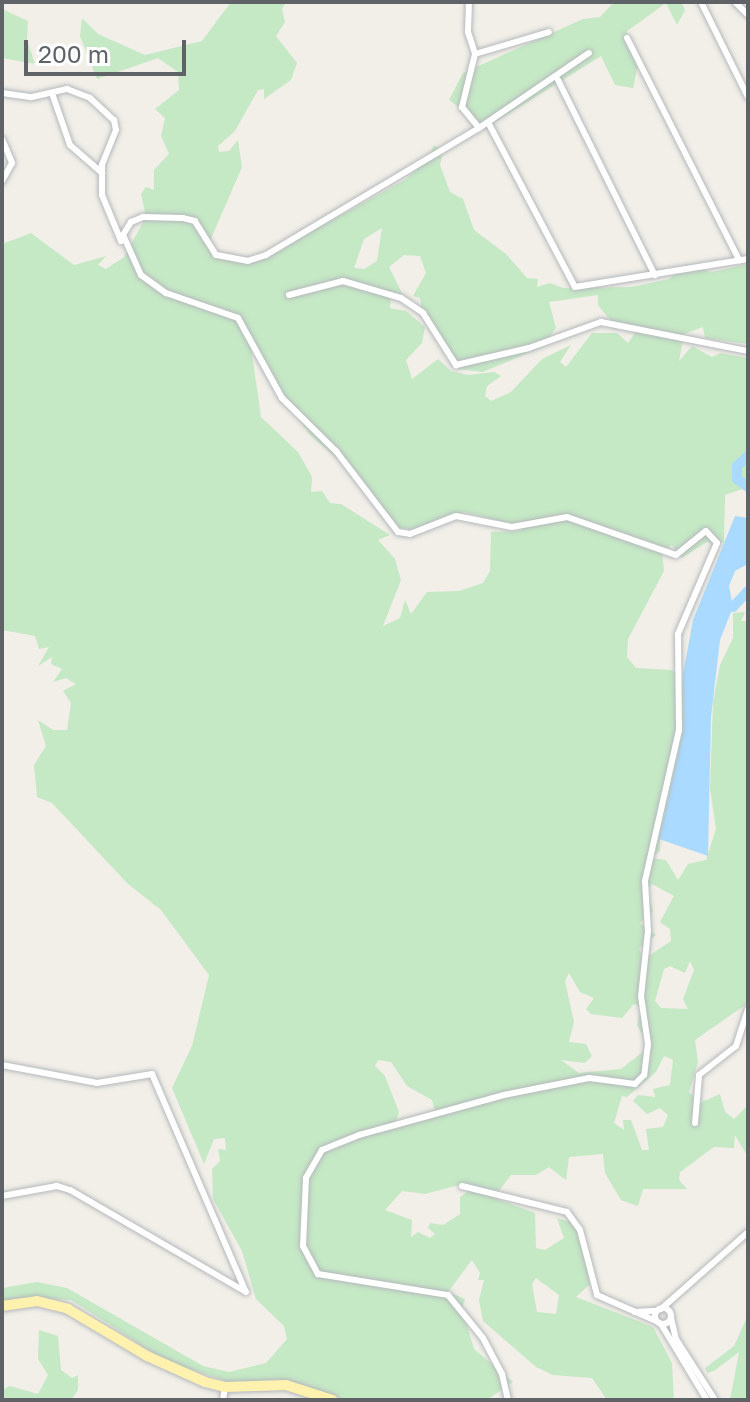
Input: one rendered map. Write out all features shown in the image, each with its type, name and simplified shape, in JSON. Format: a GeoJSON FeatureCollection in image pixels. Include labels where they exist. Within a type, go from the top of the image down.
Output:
{"type":"FeatureCollection","features":[{"type":"Feature","properties":{"kind":"main road"},"geometry":{"type":"LineString","coordinates":[[2,1306],[53,1303],[158,1361],[225,1387],[286,1385],[333,1400]]}},
{"type":"Feature","properties":{"kind":"street"},"geometry":{"type":"LineString","coordinates":[[469,2],[468,32],[475,54],[462,107],[479,128]]}},
{"type":"Feature","properties":{"kind":"street"},"geometry":{"type":"LineString","coordinates":[[701,2],[748,97]]}},
{"type":"Feature","properties":{"kind":"street"},"geometry":{"type":"LineString","coordinates":[[735,2],[748,15]]}},
{"type":"Feature","properties":{"kind":"street"},"geometry":{"type":"LineString","coordinates":[[475,54],[549,32]]}},
{"type":"Feature","properties":{"kind":"street"},"geometry":{"type":"LineString","coordinates":[[627,38],[739,260]]}},
{"type":"Feature","properties":{"kind":"street"},"geometry":{"type":"LineString","coordinates":[[113,225],[155,216],[195,221],[216,255],[248,261],[489,124],[589,53]]}},
{"type":"Feature","properties":{"kind":"street"},"geometry":{"type":"LineString","coordinates":[[558,80],[655,275]]}},
{"type":"Feature","properties":{"kind":"street"},"geometry":{"type":"LineString","coordinates":[[2,93],[53,96],[67,89],[80,93],[114,120],[116,130],[102,173],[103,203],[141,275],[166,293],[238,318],[282,398],[336,451],[398,532],[410,534],[456,516],[512,527],[567,517],[669,554],[681,554],[706,531],[717,543],[678,634],[679,730],[645,881],[648,931],[641,996],[648,1044],[644,1075],[635,1084],[589,1078],[504,1095],[359,1135],[322,1150],[306,1178],[301,1221],[310,1265],[327,1278],[439,1292],[456,1300],[502,1374],[508,1400]]}},
{"type":"Feature","properties":{"kind":"street"},"geometry":{"type":"LineString","coordinates":[[53,96],[70,145],[102,173]]}},
{"type":"Feature","properties":{"kind":"street"},"geometry":{"type":"LineString","coordinates":[[489,124],[575,287],[748,259]]}},
{"type":"Feature","properties":{"kind":"street"},"geometry":{"type":"LineString","coordinates":[[2,139],[12,163],[2,181]]}},
{"type":"Feature","properties":{"kind":"street"},"geometry":{"type":"LineString","coordinates":[[123,244],[131,222]]}},
{"type":"Feature","properties":{"kind":"street"},"geometry":{"type":"LineString","coordinates":[[289,295],[343,281],[401,298],[423,313],[456,365],[529,348],[601,322],[748,351]]}},
{"type":"Feature","properties":{"kind":"street"},"geometry":{"type":"LineString","coordinates":[[695,1123],[699,1075],[736,1046],[748,1009]]}},
{"type":"Feature","properties":{"kind":"street"},"geometry":{"type":"LineString","coordinates":[[2,1065],[97,1083],[152,1074],[246,1292],[70,1190],[57,1186],[2,1196]]}},
{"type":"Feature","properties":{"kind":"street"},"geometry":{"type":"LineString","coordinates":[[462,1186],[567,1212],[580,1230],[597,1295],[658,1323],[707,1400]]}},
{"type":"Feature","properties":{"kind":"street"},"geometry":{"type":"LineString","coordinates":[[635,1312],[659,1310],[675,1301],[748,1232]]}},
{"type":"Feature","properties":{"kind":"street"},"geometry":{"type":"LineString","coordinates":[[675,1301],[671,1317],[673,1332],[715,1400]]}},
{"type":"Feature","properties":{"kind":"street"},"geometry":{"type":"LineString","coordinates":[[659,1310],[671,1317]]}},
{"type":"Feature","properties":{"kind":"street"},"geometry":{"type":"LineString","coordinates":[[658,1323],[659,1310]]}},
{"type":"Feature","properties":{"kind":"street"},"geometry":{"type":"LineString","coordinates":[[658,1323],[671,1317]]}},
{"type":"Feature","properties":{"kind":"street"},"geometry":{"type":"LineString","coordinates":[[223,1400],[225,1387]]}},
{"type":"Feature","properties":{"kind":"green space"},"geometry":{"type":"Polygon","coordinates":[[[231,2],[287,2],[282,8],[285,22],[276,36],[297,63],[291,80],[264,99],[264,89],[258,90],[235,131],[218,146],[219,152],[229,151],[238,140],[242,167],[210,241],[214,256],[246,259],[267,253],[331,221],[406,179],[428,159],[434,145],[443,152],[440,165],[450,192],[463,199],[474,230],[506,254],[527,278],[538,279],[537,287],[550,283],[563,288],[632,287],[669,279],[686,264],[712,272],[748,264],[748,344],[705,338],[703,327],[684,334],[679,361],[692,346],[712,357],[721,353],[748,358],[748,487],[725,495],[724,543],[707,542],[682,558],[672,545],[662,552],[664,571],[628,639],[627,657],[636,668],[672,670],[692,688],[669,836],[660,839],[660,851],[650,858],[666,860],[678,880],[688,864],[706,860],[716,829],[710,788],[713,702],[720,665],[733,638],[733,613],[745,612],[741,621],[748,621],[748,1003],[695,1040],[698,1062],[689,1092],[700,1103],[720,1094],[725,1112],[734,1119],[748,1105],[748,1157],[735,1135],[734,1148],[714,1147],[680,1172],[679,1180],[687,1189],[643,1189],[638,1206],[621,1200],[605,1173],[603,1154],[569,1157],[566,1180],[549,1167],[536,1175],[511,1175],[499,1191],[476,1191],[535,1213],[536,1248],[545,1250],[564,1238],[557,1218],[575,1223],[583,1236],[590,1284],[576,1297],[653,1327],[672,1363],[674,1400],[607,1400],[592,1378],[553,1375],[536,1367],[483,1321],[479,1300],[484,1280],[478,1280],[480,1273],[472,1260],[448,1292],[465,1299],[462,1309],[474,1349],[513,1382],[487,1400],[335,1400],[318,1393],[226,1381],[166,1361],[71,1300],[38,1299],[2,1306],[2,1288],[37,1282],[67,1288],[203,1366],[229,1372],[266,1363],[287,1339],[284,1326],[256,1299],[242,1251],[213,1199],[212,1169],[220,1161],[218,1149],[226,1150],[225,1138],[214,1139],[204,1164],[172,1088],[192,1046],[209,975],[161,910],[128,884],[52,803],[37,797],[34,765],[46,746],[38,720],[53,730],[67,730],[71,703],[63,691],[76,684],[66,678],[53,682],[62,669],[51,664],[52,657],[38,666],[49,647],[39,649],[35,636],[2,630],[2,244],[31,233],[74,265],[106,256],[98,265],[106,269],[124,257],[146,217],[141,194],[146,187],[154,190],[154,170],[169,154],[161,136],[165,118],[155,109],[179,90],[178,72],[158,58],[97,79],[80,36],[82,18],[98,34],[145,55],[202,41],[231,2]],[[382,228],[364,239],[354,268],[364,269],[377,261],[382,228]],[[404,255],[389,267],[403,295],[391,298],[390,308],[406,311],[425,327],[422,343],[406,360],[412,379],[438,359],[451,371],[468,375],[494,372],[501,376],[487,386],[485,396],[491,401],[511,392],[542,359],[571,345],[560,362],[566,367],[592,333],[617,333],[628,343],[635,333],[611,321],[598,305],[598,295],[549,302],[556,328],[542,347],[483,372],[457,369],[422,312],[420,298],[413,296],[426,273],[420,256],[404,255]],[[251,347],[261,417],[298,452],[312,477],[311,492],[322,491],[330,503],[341,504],[390,535],[378,540],[395,559],[401,580],[383,626],[400,618],[405,600],[411,614],[427,592],[459,591],[483,583],[490,571],[491,532],[521,531],[521,526],[464,512],[414,530],[391,526],[351,471],[309,434],[251,347]],[[652,884],[647,890],[653,911],[640,923],[656,935],[639,949],[644,959],[671,941],[670,929],[660,922],[674,896],[652,884]],[[690,961],[685,973],[670,966],[664,969],[655,1001],[661,1008],[688,1009],[683,999],[694,970],[690,961]],[[569,973],[565,981],[574,1022],[569,1042],[586,1044],[592,1056],[585,1063],[561,1060],[579,1073],[621,1069],[649,1047],[637,1025],[641,1007],[634,1004],[622,1018],[591,1014],[586,1009],[594,998],[580,992],[569,973]],[[664,1056],[656,1072],[627,1097],[622,1096],[614,1123],[624,1130],[623,1120],[631,1120],[642,1150],[649,1150],[646,1129],[663,1127],[668,1115],[660,1108],[647,1114],[633,1101],[638,1095],[655,1097],[653,1089],[670,1085],[673,1060],[664,1056]],[[378,1060],[375,1066],[385,1076],[399,1112],[393,1130],[435,1112],[432,1100],[407,1086],[391,1062],[378,1060]],[[463,1184],[425,1194],[402,1191],[385,1210],[412,1220],[411,1237],[418,1232],[430,1238],[435,1234],[428,1228],[430,1223],[443,1225],[460,1214],[460,1197],[467,1192],[463,1184]],[[536,1278],[532,1284],[537,1312],[556,1314],[559,1295],[536,1278]]]}},
{"type":"Feature","properties":{"kind":"green space"},"geometry":{"type":"Polygon","coordinates":[[[614,2],[681,2],[685,10],[677,25],[666,3],[627,31],[638,65],[633,88],[615,85],[601,56],[497,121],[481,123],[449,100],[463,73],[583,19],[600,17],[614,2]]]}},
{"type":"Feature","properties":{"kind":"green space"},"geometry":{"type":"Polygon","coordinates":[[[2,9],[28,21],[27,40],[35,64],[2,58],[2,9]]]}},
{"type":"Feature","properties":{"kind":"green space"},"geometry":{"type":"Polygon","coordinates":[[[748,1315],[748,1400],[730,1400],[739,1352],[714,1371],[707,1373],[705,1368],[734,1346],[748,1315]]]}},
{"type":"Feature","properties":{"kind":"green space"},"geometry":{"type":"Polygon","coordinates":[[[39,1330],[58,1336],[61,1370],[72,1378],[78,1375],[78,1390],[71,1400],[2,1400],[2,1390],[10,1386],[38,1394],[48,1375],[38,1359],[39,1330]]]}},
{"type":"Feature","properties":{"kind":"water"},"geometry":{"type":"Polygon","coordinates":[[[735,516],[748,518],[748,564],[735,571],[729,586],[733,607],[720,640],[711,717],[708,856],[659,839],[684,727],[683,674],[693,620],[735,516]]]}},
{"type":"Feature","properties":{"kind":"waterway"},"geometry":{"type":"LineString","coordinates":[[748,456],[737,466],[737,479],[748,487]]}},
{"type":"Feature","properties":{"kind":"waterway"},"geometry":{"type":"LineString","coordinates":[[733,607],[748,591]]}}]}
